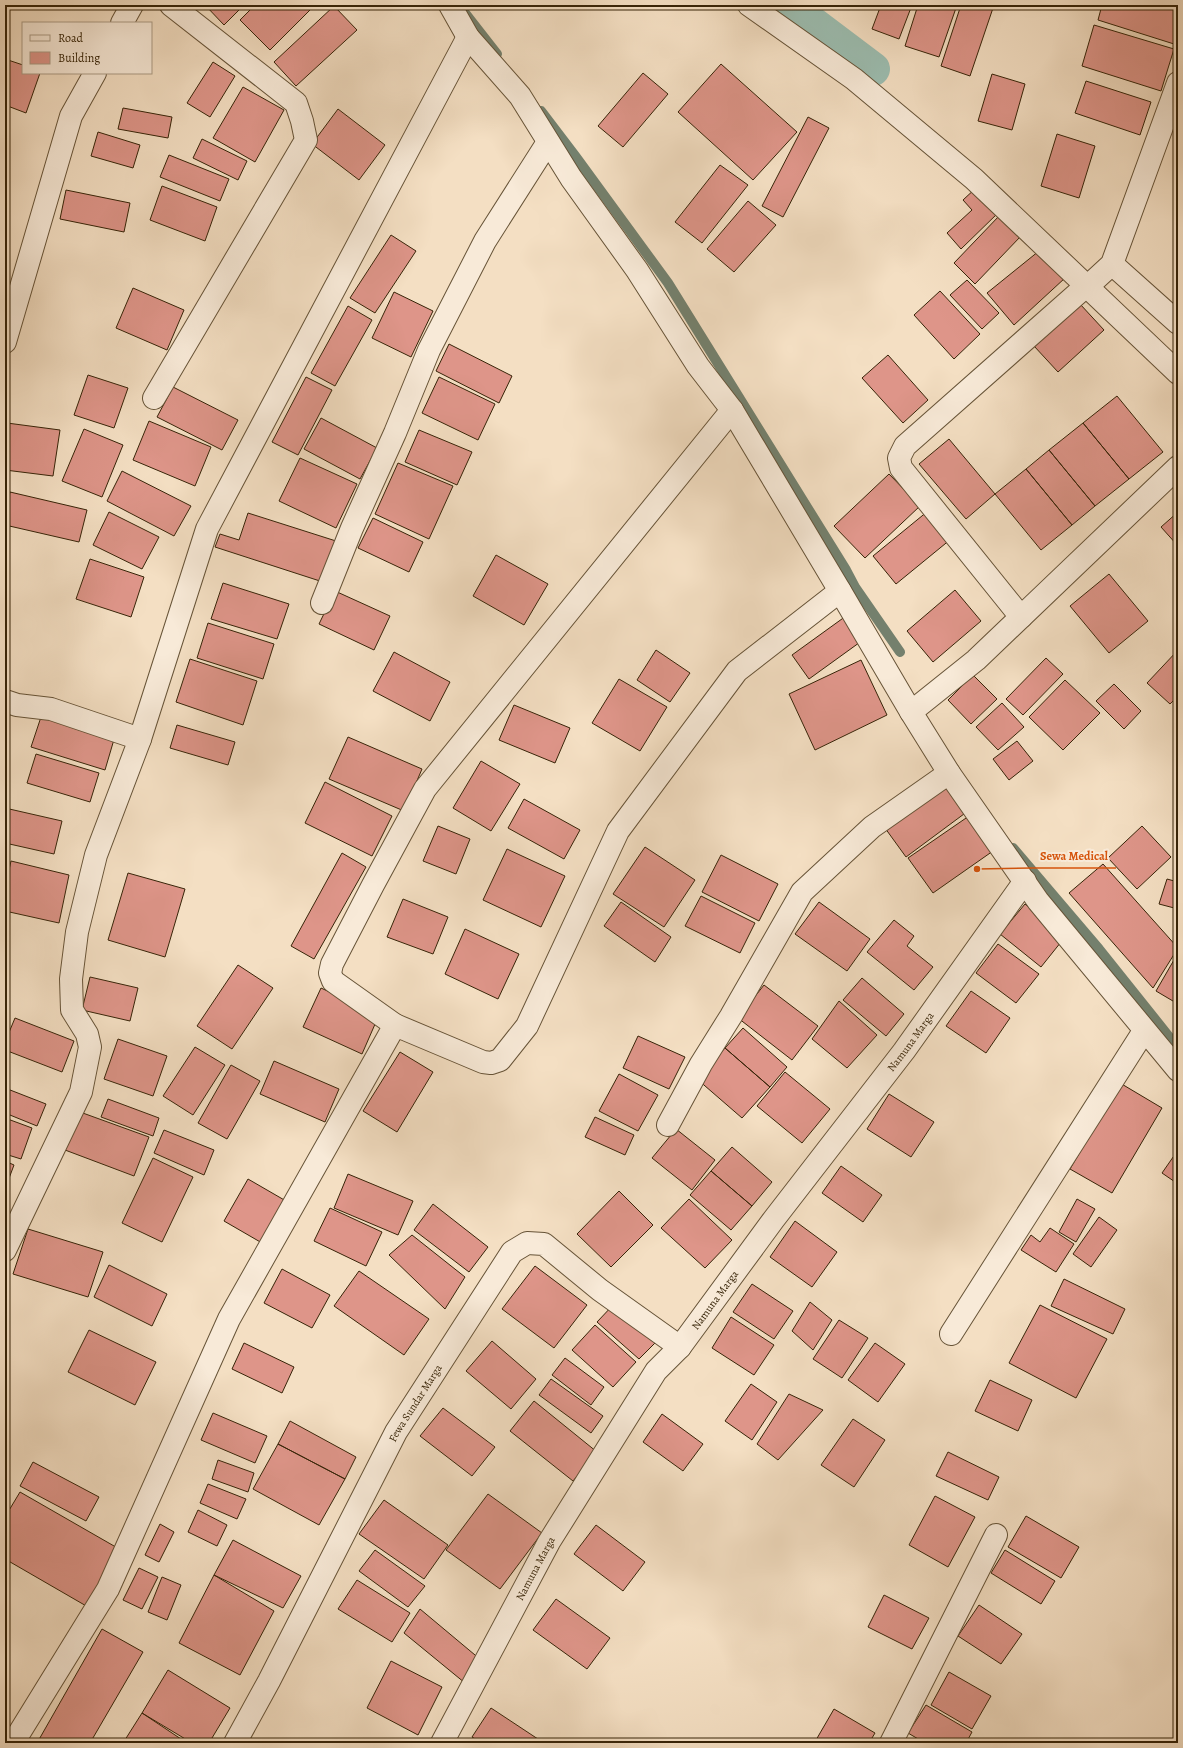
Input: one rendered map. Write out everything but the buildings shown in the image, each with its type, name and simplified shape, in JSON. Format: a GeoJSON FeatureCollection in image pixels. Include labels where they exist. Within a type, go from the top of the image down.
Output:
{"type":"FeatureCollection","features":[{"type":"Feature","properties":{"kind":"street"},"geometry":{"type":"LineString","coordinates":[[123,22],[132,5]]}},
{"type":"Feature","properties":{"kind":"street"},"geometry":{"type":"LineString","coordinates":[[154,398],[306,140],[296,103],[171,5]]}},
{"type":"Feature","properties":{"kind":"street"},"geometry":{"type":"LineString","coordinates":[[450,5],[468,37],[520,96],[571,178],[636,270],[698,366],[732,410],[911,712],[949,772],[1038,901],[1092,965],[1144,1032],[1178,1070]]}},
{"type":"Feature","properties":{"kind":"street"},"geometry":{"type":"LineString","coordinates":[[749,5],[854,79],[974,179],[1096,277],[1178,323]]}},
{"type":"Feature","properties":{"kind":"street"},"geometry":{"type":"LineString","coordinates":[[5,1250],[81,1092],[90,1047],[87,1034],[72,1010],[71,979],[77,932],[96,855],[140,740],[207,529],[468,37]]}},
{"type":"Feature","properties":{"kind":"street"},"geometry":{"type":"LineString","coordinates":[[5,342],[71,116],[94,74]]}},
{"type":"Feature","properties":{"kind":"street"},"geometry":{"type":"LineString","coordinates":[[1021,617],[901,468],[899,458],[905,446],[1096,277],[1178,83]]}},
{"type":"Feature","properties":{"kind":"street"},"geometry":{"type":"LineString","coordinates":[[322,603],[352,528],[397,428],[429,350],[486,241],[548,142]]}},
{"type":"Feature","properties":{"kind":"street"},"geometry":{"type":"LineString","coordinates":[[1096,277],[1178,373]]}},
{"type":"Feature","properties":{"kind":"street"},"geometry":{"type":"LineString","coordinates":[[732,410],[425,789],[369,891],[332,964],[330,973],[333,981],[395,1025],[483,1062],[491,1063],[500,1060],[527,1026],[618,831],[737,671],[840,591]]}},
{"type":"Feature","properties":{"kind":"street"},"geometry":{"type":"LineString","coordinates":[[911,712],[976,660],[1178,467]]}},
{"type":"Feature","properties":{"kind":"street"},"geometry":{"type":"LineString","coordinates":[[5,701],[17,705],[51,709],[140,740]]}},
{"type":"Feature","properties":{"kind":"street"},"geometry":{"type":"LineString","coordinates":[[668,1125],[701,1064],[731,1016],[802,892],[872,826],[949,772]]}},
{"type":"Feature","properties":{"kind":"street","name":"Namuna Marga"},"geometry":{"type":"LineString","coordinates":[[442,1743],[549,1542],[656,1371],[680,1347],[774,1219],[904,1051],[1025,881]]}},
{"type":"Feature","properties":{"kind":"street"},"geometry":{"type":"LineString","coordinates":[[13,1743],[108,1590],[229,1319],[395,1025]]}},
{"type":"Feature","properties":{"kind":"street"},"geometry":{"type":"LineString","coordinates":[[952,1334],[1144,1032]]}},
{"type":"Feature","properties":{"kind":"street","name":"Fewa Sundar Marga"},"geometry":{"type":"LineString","coordinates":[[235,1743],[269,1682],[396,1432],[512,1252],[527,1243],[544,1244],[600,1290],[680,1347]]}},
{"type":"Feature","properties":{"kind":"street"},"geometry":{"type":"LineString","coordinates":[[891,1743],[996,1535]]}},
{"type":"Feature","properties":{"kind":"waterway"},"geometry":{"type":"LineString","coordinates":[[788,5],[873,69]]}},
{"type":"Feature","properties":{"kind":"waterway"},"geometry":{"type":"LineString","coordinates":[[465,13],[497,54]]}},
{"type":"Feature","properties":{"kind":"waterway"},"geometry":{"type":"LineString","coordinates":[[541,111],[668,283],[846,570],[855,587],[900,652]]}},
{"type":"Feature","properties":{"kind":"waterway"},"geometry":{"type":"LineString","coordinates":[[1013,848],[1099,949],[1178,1048]]}},
{"type":"Feature","properties":{"kind":"place","name":"Sewa Medical"},"geometry":{"type":"Point","coordinates":[977,869]}}]}
